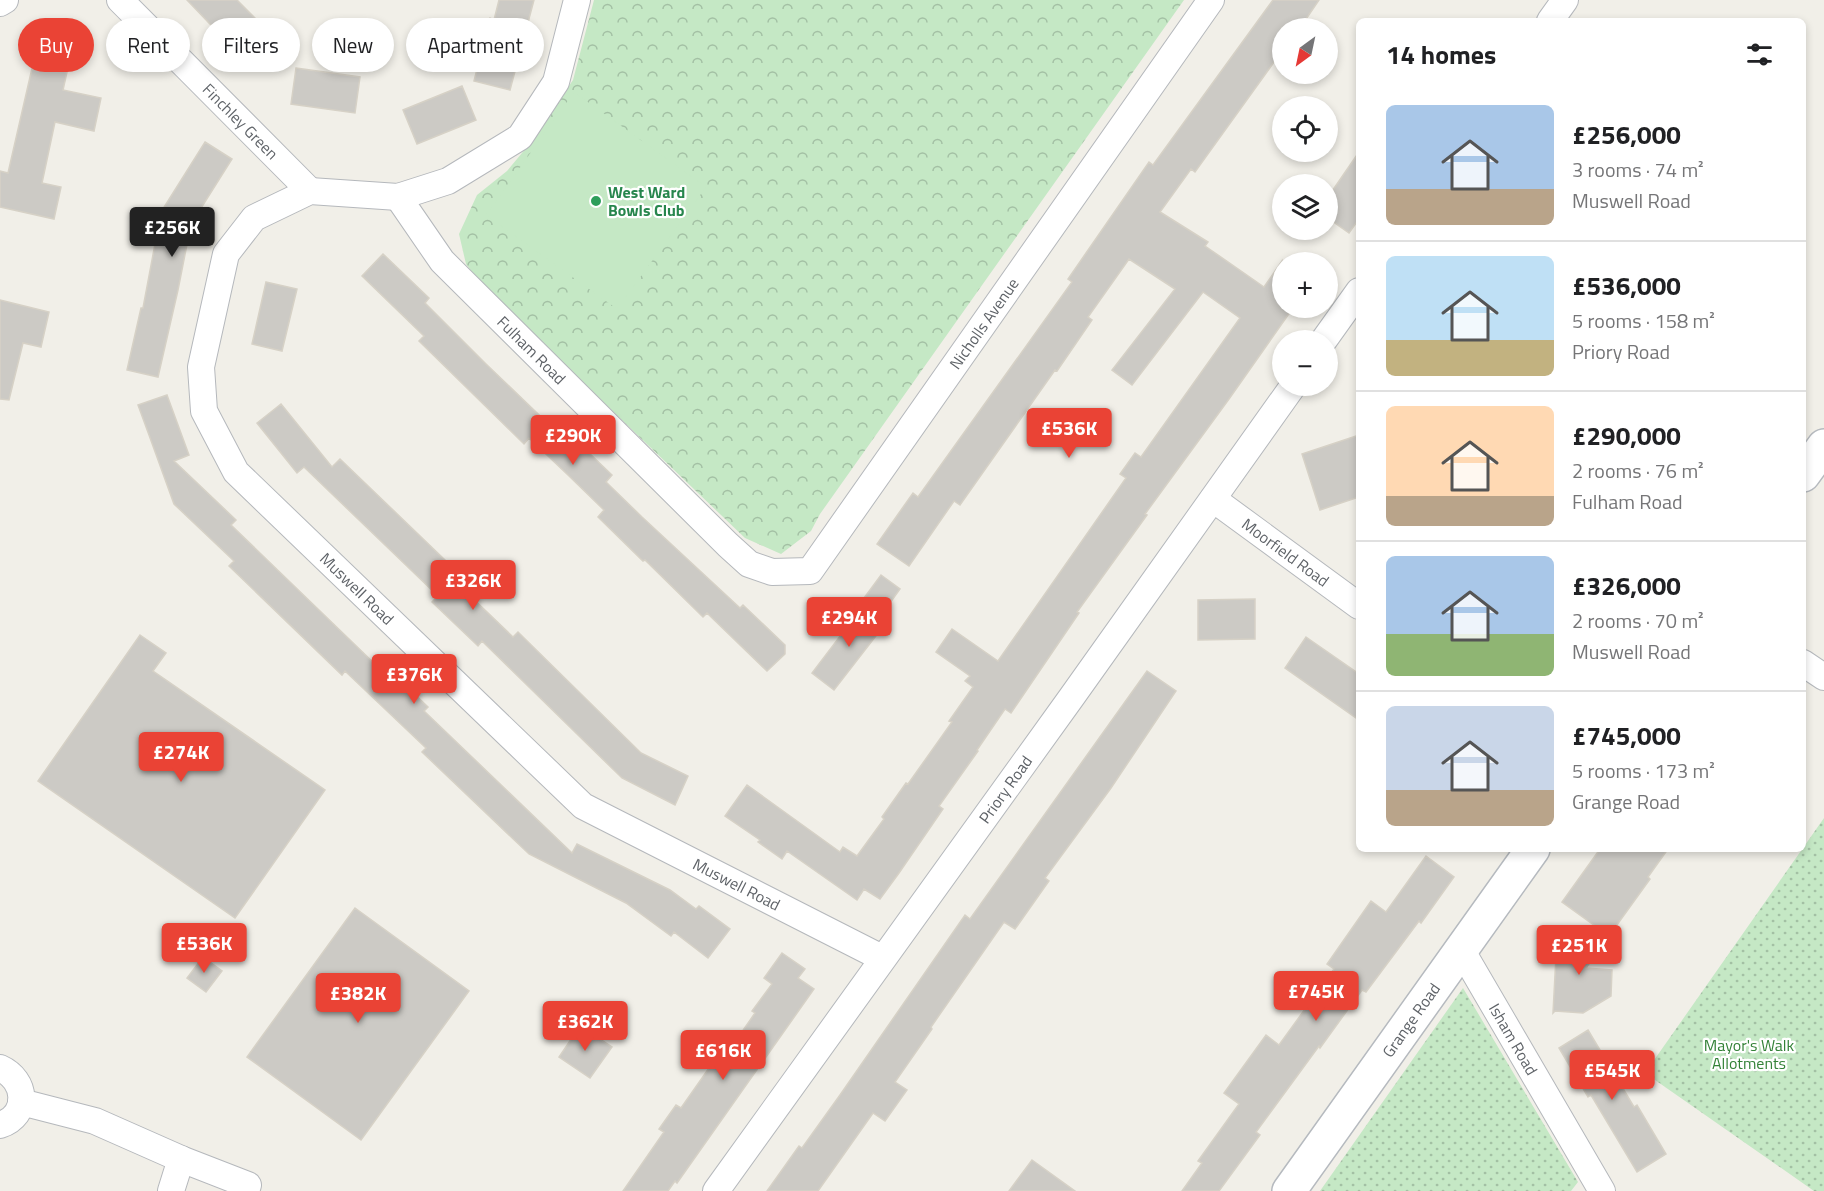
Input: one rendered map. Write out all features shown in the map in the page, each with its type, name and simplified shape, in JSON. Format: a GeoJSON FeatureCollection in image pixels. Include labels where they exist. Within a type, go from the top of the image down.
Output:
{"type":"FeatureCollection","features":[{"type":"Feature","properties":{"kind":"street"},"geometry":{"type":"LineString","coordinates":[[0,3],[5,0]]}},
{"type":"Feature","properties":{"kind":"street","name":"Finchley Green"},"geometry":{"type":"LineString","coordinates":[[120,0],[310,191]]}},
{"type":"Feature","properties":{"kind":"street"},"geometry":{"type":"LineString","coordinates":[[310,191],[398,197],[448,181],[520,137],[556,82],[577,0]]}},
{"type":"Feature","properties":{"kind":"street","name":"Nicholls Avenue"},"geometry":{"type":"LineString","coordinates":[[728,545],[749,564],[772,572],[810,571],[1211,0]]}},
{"type":"Feature","properties":{"kind":"street"},"geometry":{"type":"LineString","coordinates":[[1552,18],[1564,0]]}},
{"type":"Feature","properties":{"kind":"street","name":"Muswell Road"},"geometry":{"type":"LineString","coordinates":[[310,191],[254,218],[226,254],[201,367],[204,411],[236,472],[583,806],[882,958]]}},
{"type":"Feature","properties":{"kind":"street","name":"Fulham Road"},"geometry":{"type":"LineString","coordinates":[[398,197],[441,261],[728,545]]}},
{"type":"Feature","properties":{"kind":"street"},"geometry":{"type":"LineString","coordinates":[[1331,330],[1356,295]]}},
{"type":"Feature","properties":{"kind":"street","name":"Priory Road"},"geometry":{"type":"LineString","coordinates":[[716,1191],[1286,396]]}},
{"type":"Feature","properties":{"kind":"street"},"geometry":{"type":"LineString","coordinates":[[1806,471],[1824,446]]}},
{"type":"Feature","properties":{"kind":"street","name":"Moorfield Road"},"geometry":{"type":"LineString","coordinates":[[1213,499],[1356,604]]}},
{"type":"Feature","properties":{"kind":"street"},"geometry":{"type":"LineString","coordinates":[[1806,665],[1824,677]]}},
{"type":"Feature","properties":{"kind":"street","name":"Grange Road"},"geometry":{"type":"LineString","coordinates":[[1289,1191],[1531,852]]}},
{"type":"Feature","properties":{"kind":"street","name":"Isham Road"},"geometry":{"type":"LineString","coordinates":[[1462,951],[1602,1191]]}},
{"type":"Feature","properties":{"kind":"street"},"geometry":{"type":"LineString","coordinates":[[0,1068],[9,1072],[20,1085],[21,1102],[13,1118],[0,1125]]}},
{"type":"Feature","properties":{"kind":"street"},"geometry":{"type":"LineString","coordinates":[[21,1102],[95,1121],[181,1159],[248,1185],[246,1191]]}},
{"type":"Feature","properties":{"kind":"street"},"geometry":{"type":"LineString","coordinates":[[171,1191],[181,1159]]}},
{"type":"Feature","properties":{"kind":"green space"},"geometry":{"type":"Polygon","coordinates":[[[594,0],[1184,0],[820,514],[811,531],[781,554],[745,538],[484,288],[466,264],[459,234],[477,195],[507,171],[527,147],[573,80],[594,0]]]}},
{"type":"Feature","properties":{"kind":"green space","name":"West Ward Bowls Club"},"geometry":{"type":"Polygon","coordinates":[[[574,92],[706,187],[617,309],[486,215],[574,92]]]}},
{"type":"Feature","properties":{"kind":"green space","name":"Mayor's Walk Allotments"},"geometry":{"type":"Polygon","coordinates":[[[1824,818],[1824,1191],[1814,1191],[1645,1073],[1800,852],[1806,852],[1806,844],[1824,818]]]}},
{"type":"Feature","properties":{"kind":"green space"},"geometry":{"type":"Polygon","coordinates":[[[1463,988],[1578,1182],[1571,1191],[1320,1191],[1463,988]]]}},
{"type":"Feature","properties":{"kind":"building"},"geometry":{"type":"Polygon","coordinates":[[[187,0],[237,0],[255,18],[204,18],[187,0]]]}},
{"type":"Feature","properties":{"kind":"building"},"geometry":{"type":"Polygon","coordinates":[[[499,0],[534,0],[529,18],[494,18],[499,0]]]}},
{"type":"Feature","properties":{"kind":"building"},"geometry":{"type":"Polygon","coordinates":[[[1273,0],[1319,0],[1307,18],[1272,18],[1272,65],[1195,172],[1191,169],[1160,212],[1208,242],[1205,246],[1264,287],[1272,275],[1272,318],[1286,318],[1278,330],[1272,330],[1272,338],[1145,514],[1147,515],[1077,612],[1079,613],[1011,713],[1005,709],[939,806],[943,809],[880,899],[864,889],[857,900],[787,851],[782,859],[758,842],[760,840],[725,816],[747,785],[840,852],[843,847],[857,856],[906,783],[908,784],[952,722],[949,721],[973,687],[965,681],[970,676],[936,652],[952,629],[998,661],[1126,478],[1120,474],[1135,453],[1141,457],[1240,318],[1203,292],[1132,385],[1112,370],[1175,289],[1129,259],[1088,317],[1092,320],[1057,371],[1055,370],[960,505],[954,501],[909,566],[877,544],[913,493],[918,497],[1072,282],[1068,279],[1149,162],[1153,165],[1273,0]]]}},
{"type":"Feature","properties":{"kind":"building"},"geometry":{"type":"Polygon","coordinates":[[[300,69],[360,77],[355,113],[291,104],[295,72],[300,72],[300,69]]]}},
{"type":"Feature","properties":{"kind":"building"},"geometry":{"type":"Polygon","coordinates":[[[31,72],[67,72],[63,90],[101,98],[94,131],[55,122],[42,183],[61,187],[54,219],[0,207],[0,171],[8,173],[31,72]]]}},
{"type":"Feature","properties":{"kind":"building"},"geometry":{"type":"Polygon","coordinates":[[[476,72],[515,72],[510,90],[474,81],[476,72]]]}},
{"type":"Feature","properties":{"kind":"building"},"geometry":{"type":"Polygon","coordinates":[[[462,86],[476,120],[417,144],[403,110],[462,86]]]}},
{"type":"Feature","properties":{"kind":"building"},"geometry":{"type":"Polygon","coordinates":[[[205,142],[232,159],[191,224],[158,377],[127,370],[141,308],[143,308],[161,212],[205,142]]]}},
{"type":"Feature","properties":{"kind":"building"},"geometry":{"type":"Polygon","coordinates":[[[1356,156],[1356,223],[1349,233],[1338,225],[1338,182],[1356,156]]]}},
{"type":"Feature","properties":{"kind":"building"},"geometry":{"type":"Polygon","coordinates":[[[383,254],[429,298],[425,303],[486,364],[561,436],[566,431],[612,475],[606,482],[740,608],[743,605],[785,645],[785,654],[767,671],[707,613],[703,617],[598,517],[604,510],[568,475],[529,438],[524,444],[419,341],[424,336],[362,276],[383,254]]]}},
{"type":"Feature","properties":{"kind":"building"},"geometry":{"type":"Polygon","coordinates":[[[266,282],[297,289],[282,351],[252,344],[266,282]]]}},
{"type":"Feature","properties":{"kind":"building"},"geometry":{"type":"Polygon","coordinates":[[[0,300],[49,312],[41,347],[23,343],[9,400],[0,399],[0,300]]]}},
{"type":"Feature","properties":{"kind":"building"},"geometry":{"type":"Polygon","coordinates":[[[167,395],[189,455],[174,461],[236,520],[231,525],[378,667],[382,663],[428,707],[424,711],[572,853],[577,844],[670,890],[696,909],[699,906],[730,929],[708,958],[674,932],[671,936],[626,903],[529,854],[422,752],[426,748],[345,671],[342,675],[229,566],[234,561],[174,504],[138,405],[167,395]]]}},
{"type":"Feature","properties":{"kind":"building"},"geometry":{"type":"Polygon","coordinates":[[[281,404],[332,467],[340,459],[445,560],[439,566],[513,637],[518,632],[641,753],[688,776],[675,805],[622,778],[482,641],[478,646],[432,602],[438,596],[304,467],[297,473],[257,423],[281,404]]]}},
{"type":"Feature","properties":{"kind":"building"},"geometry":{"type":"Polygon","coordinates":[[[1356,436],[1356,498],[1320,510],[1302,454],[1356,436]]]}},
{"type":"Feature","properties":{"kind":"building"},"geometry":{"type":"Polygon","coordinates":[[[881,575],[900,589],[880,617],[861,602],[881,575]]]}},
{"type":"Feature","properties":{"kind":"building"},"geometry":{"type":"Polygon","coordinates":[[[1255,599],[1255,639],[1198,640],[1198,600],[1255,599]]]}},
{"type":"Feature","properties":{"kind":"building"},"geometry":{"type":"Polygon","coordinates":[[[863,606],[886,623],[834,690],[812,673],[863,606]]]}},
{"type":"Feature","properties":{"kind":"building"},"geometry":{"type":"Polygon","coordinates":[[[140,635],[166,653],[153,671],[325,790],[235,918],[38,781],[140,635]]]}},
{"type":"Feature","properties":{"kind":"building"},"geometry":{"type":"Polygon","coordinates":[[[1306,637],[1356,672],[1356,718],[1285,668],[1306,637]]]}},
{"type":"Feature","properties":{"kind":"building"},"geometry":{"type":"Polygon","coordinates":[[[1147,671],[1176,691],[1111,788],[1045,878],[1049,881],[1015,929],[1004,922],[931,1027],[932,1029],[895,1082],[907,1090],[885,1121],[873,1113],[818,1191],[767,1191],[799,1146],[802,1148],[965,915],[970,919],[1147,671]]]}},
{"type":"Feature","properties":{"kind":"building"},"geometry":{"type":"Polygon","coordinates":[[[1598,852],[1666,852],[1648,877],[1650,879],[1609,936],[1562,902],[1598,852]]]}},
{"type":"Feature","properties":{"kind":"building"},"geometry":{"type":"Polygon","coordinates":[[[1426,856],[1454,877],[1421,923],[1419,921],[1366,992],[1362,990],[1320,1048],[1319,1046],[1256,1132],[1260,1135],[1219,1191],[1182,1191],[1202,1163],[1198,1161],[1239,1104],[1224,1093],[1266,1035],[1279,1045],[1334,969],[1327,964],[1371,901],[1386,912],[1426,856]]]}},
{"type":"Feature","properties":{"kind":"building"},"geometry":{"type":"Polygon","coordinates":[[[355,908],[469,991],[361,1140],[247,1057],[355,908]]]}},
{"type":"Feature","properties":{"kind":"building"},"geometry":{"type":"Polygon","coordinates":[[[1557,937],[1607,939],[1586,968],[1612,970],[1611,996],[1583,1013],[1555,1011],[1553,1013],[1557,937]]]}},
{"type":"Feature","properties":{"kind":"building"},"geometry":{"type":"Polygon","coordinates":[[[782,953],[805,969],[798,978],[814,989],[677,1183],[675,1181],[668,1191],[623,1191],[664,1132],[659,1129],[676,1105],[681,1108],[723,1048],[728,1052],[755,1013],[752,1011],[772,984],[764,978],[782,953]]]}},
{"type":"Feature","properties":{"kind":"building"},"geometry":{"type":"Polygon","coordinates":[[[203,957],[222,971],[206,992],[187,978],[203,957]]]}},
{"type":"Feature","properties":{"kind":"building"},"geometry":{"type":"Polygon","coordinates":[[[580,1026],[612,1047],[590,1078],[559,1057],[580,1026]]]}},
{"type":"Feature","properties":{"kind":"building"},"geometry":{"type":"Polygon","coordinates":[[[1588,1030],[1634,1107],[1637,1105],[1666,1154],[1637,1172],[1591,1095],[1588,1097],[1559,1048],[1588,1030]]]}},
{"type":"Feature","properties":{"kind":"building"},"geometry":{"type":"Polygon","coordinates":[[[1032,1160],[1075,1191],[1009,1191],[1032,1160]]]}},
{"type":"Feature","properties":{"kind":"place","name":"West Ward Bowls Club"},"geometry":{"type":"Point","coordinates":[596,201]}}]}
